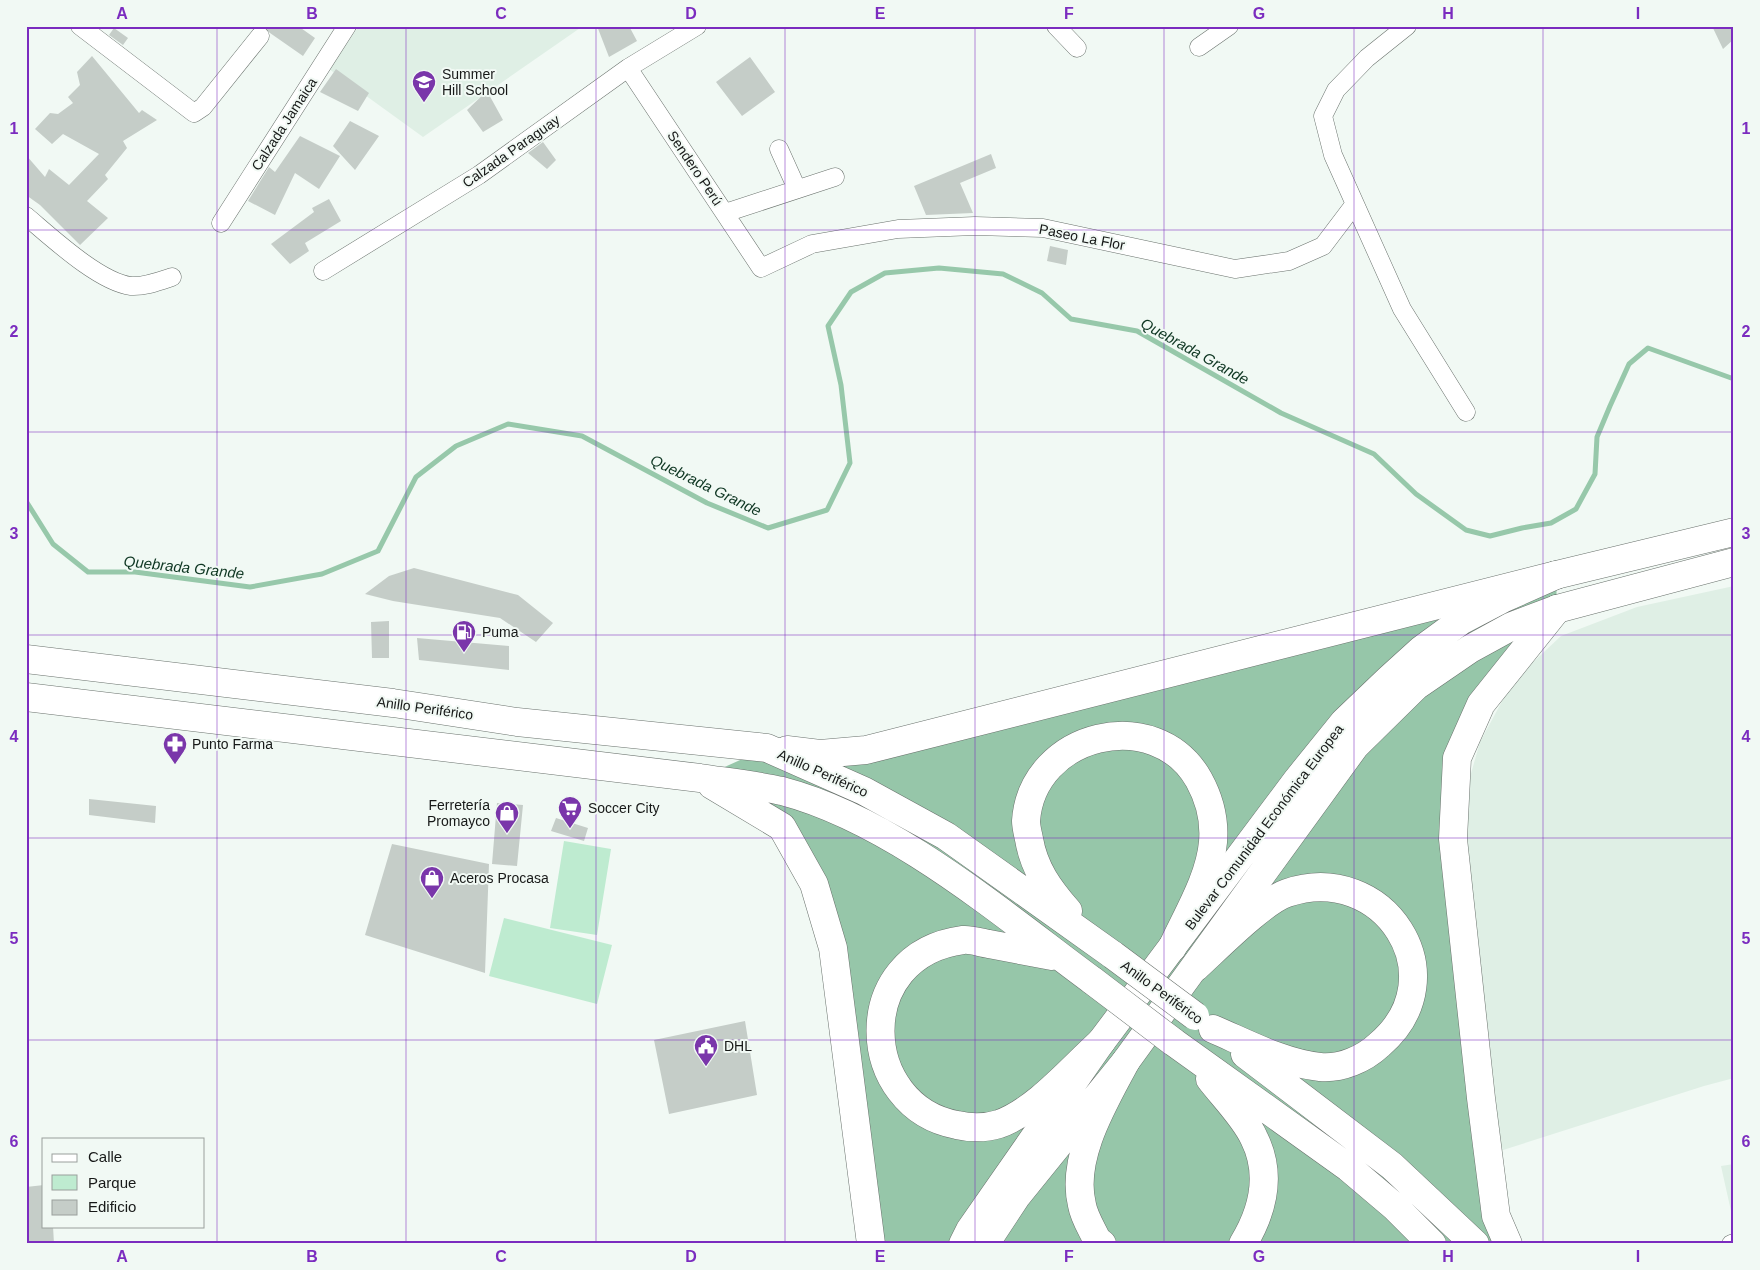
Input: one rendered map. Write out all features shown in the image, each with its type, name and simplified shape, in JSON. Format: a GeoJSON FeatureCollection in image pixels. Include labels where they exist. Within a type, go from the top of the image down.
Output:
{"type":"FeatureCollection","features":[{"type":"Feature","properties":{"kind":"main road","name":"Bulevar Comunidad Económica Europea"},"geometry":{"type":"LineString","coordinates":[[962,1244],[1101,1042],[1344,722],[1422,650],[1462,620],[1502,599],[1556,575],[1734,532]]}},
{"type":"Feature","properties":{"kind":"main road","name":"Bulevar Comunidad Económica Europea"},"geometry":{"type":"LineString","coordinates":[[986,1244],[1016,1197],[1126,1060],[1196,967],[1355,746],[1416,686],[1470,649],[1512,626],[1557,609],[1734,562]]}},
{"type":"Feature","properties":{"kind":"main road"},"geometry":{"type":"LineString","coordinates":[[766,748],[820,754],[866,750],[1556,575]]}},
{"type":"Feature","properties":{"kind":"main road"},"geometry":{"type":"LineString","coordinates":[[1508,1244],[1496,1216],[1466,954],[1454,839],[1457,758],[1481,704],[1557,609]]}},
{"type":"Feature","properties":{"kind":"main road","name":"Anillo Periférico"},"geometry":{"type":"LineString","coordinates":[[26,659],[393,703],[517,722],[766,748],[873,796],[946,836],[1102,947],[1392,1166],[1475,1244]]}},
{"type":"Feature","properties":{"kind":"main road"},"geometry":{"type":"LineString","coordinates":[[26,697],[700,778],[782,792],[856,820],[900,843],[940,868],[1194,1058],[1350,1168],[1395,1206],[1432,1244]]}},
{"type":"Feature","properties":{"kind":"main road"},"geometry":{"type":"LineString","coordinates":[[1102,947],[1045,883],[1032,855],[1026,821],[1034,788],[1052,765],[1072,748],[1096,738],[1125,734],[1149,739],[1176,753],[1193,770],[1208,796],[1212,812],[1213,843],[1208,866],[1172,948]]}},
{"type":"Feature","properties":{"kind":"main road"},"geometry":{"type":"LineString","coordinates":[[700,778],[782,827],[814,884],[833,948],[871,1244]]}},
{"type":"Feature","properties":{"kind":"main road"},"geometry":{"type":"LineString","coordinates":[[1196,967],[1262,908],[1284,893],[1304,888],[1332,888],[1360,895],[1383,909],[1402,933],[1412,961],[1414,987],[1407,1011],[1393,1033],[1371,1053],[1349,1063],[1322,1067],[1291,1062],[1204,1023]]}},
{"type":"Feature","properties":{"kind":"main road"},"geometry":{"type":"LineString","coordinates":[[1059,957],[965,940],[939,946],[918,955],[894,979],[883,1002],[879,1032],[886,1064],[898,1089],[916,1107],[940,1122],[969,1128],[998,1124],[1029,1107],[1101,1042]]}},
{"type":"Feature","properties":{"kind":"main road"},"geometry":{"type":"LineString","coordinates":[[1194,1058],[1254,1137],[1263,1165],[1263,1192],[1259,1216],[1243,1244]]}},
{"type":"Feature","properties":{"kind":"main road"},"geometry":{"type":"LineString","coordinates":[[1102,1244],[1097,1240],[1082,1205],[1080,1170],[1095,1122],[1126,1060]]}},
{"type":"Feature","properties":{"kind":"street","name":"Calzada Jamaica"},"geometry":{"type":"LineString","coordinates":[[221,223],[347,26]]}},
{"type":"Feature","properties":{"kind":"street","name":"Calzada Paraguay"},"geometry":{"type":"LineString","coordinates":[[323,271],[479,175],[628,68],[697,26]]}},
{"type":"Feature","properties":{"kind":"street"},"geometry":{"type":"LineString","coordinates":[[1056,26],[1076,48]]}},
{"type":"Feature","properties":{"kind":"street"},"geometry":{"type":"LineString","coordinates":[[1199,47],[1229,26]]}},
{"type":"Feature","properties":{"kind":"street"},"geometry":{"type":"LineString","coordinates":[[1408,26],[1367,58],[1336,90],[1323,116],[1333,155],[1402,308],[1466,412]]}},
{"type":"Feature","properties":{"kind":"street"},"geometry":{"type":"LineString","coordinates":[[89,30],[194,113],[203,107],[260,36]]}},
{"type":"Feature","properties":{"kind":"street","name":"Sendero Perú"},"geometry":{"type":"LineString","coordinates":[[628,68],[761,268]]}},
{"type":"Feature","properties":{"kind":"street"},"geometry":{"type":"LineString","coordinates":[[779,149],[797,189]]}},
{"type":"Feature","properties":{"kind":"street"},"geometry":{"type":"LineString","coordinates":[[725,213],[834,177]]}},
{"type":"Feature","properties":{"kind":"street","name":"Paseo La Flor"},"geometry":{"type":"LineString","coordinates":[[761,268],[812,244],[898,228],[975,226],[1043,228],[1235,269],[1289,261],[1323,246],[1354,205]]}},
{"type":"Feature","properties":{"kind":"street"},"geometry":{"type":"LineString","coordinates":[[26,216],[70,253],[114,282],[132,286],[172,277]]}},
{"type":"Feature","properties":{"kind":"shaded area","name":"Summer Hill School"},"geometry":{"type":"Polygon","coordinates":[[[359,26],[583,26],[423,137],[329,69],[359,26]]]}},
{"type":"Feature","properties":{"kind":"shaded area"},"geometry":{"type":"Polygon","coordinates":[[[1734,586],[1734,1078],[1500,1151],[1468,887],[1466,791],[1480,742],[1513,681],[1561,636],[1637,607],[1734,586]]]}},
{"type":"Feature","properties":{"kind":"shaded area"},"geometry":{"type":"Polygon","coordinates":[[[1734,1164],[1734,1219],[1733,1220],[1721,1166],[1734,1164]]]}},
{"type":"Feature","properties":{"kind":"green space"},"geometry":{"type":"Polygon","coordinates":[[[1556,575],[1557,609],[1457,758],[1508,1244],[871,1244],[833,948],[782,827],[700,778],[767,748],[820,754],[1556,575]]]}},
{"type":"Feature","properties":{"kind":"green space"},"geometry":{"type":"Polygon","coordinates":[[[564,841],[611,849],[597,935],[550,928],[564,841]]]}},
{"type":"Feature","properties":{"kind":"green space"},"geometry":{"type":"Polygon","coordinates":[[[504,918],[612,945],[597,1004],[489,976],[504,918]]]}},
{"type":"Feature","properties":{"kind":"building"},"geometry":{"type":"Polygon","coordinates":[[[263,26],[298,26],[315,38],[303,56],[263,26]]]}},
{"type":"Feature","properties":{"kind":"building"},"geometry":{"type":"Polygon","coordinates":[[[597,26],[629,26],[637,41],[609,57],[597,26]]]}},
{"type":"Feature","properties":{"kind":"building"},"geometry":{"type":"Polygon","coordinates":[[[1712,26],[1734,26],[1734,39],[1723,49],[1712,26]]]}},
{"type":"Feature","properties":{"kind":"building"},"geometry":{"type":"Polygon","coordinates":[[[114,28],[128,38],[123,45],[109,35],[114,28]]]}},
{"type":"Feature","properties":{"kind":"building"},"geometry":{"type":"Polygon","coordinates":[[[92,56],[139,113],[142,110],[157,120],[123,141],[127,148],[105,175],[108,179],[87,201],[108,218],[80,245],[40,205],[26,195],[26,155],[45,177],[49,169],[69,185],[99,154],[63,134],[52,144],[35,129],[50,113],[58,114],[73,103],[68,97],[80,85],[77,72],[92,56]]]}},
{"type":"Feature","properties":{"kind":"building"},"geometry":{"type":"Polygon","coordinates":[[[750,57],[775,92],[742,116],[716,82],[750,57]]]}},
{"type":"Feature","properties":{"kind":"building"},"geometry":{"type":"Polygon","coordinates":[[[336,69],[369,93],[358,111],[320,92],[336,69]]]}},
{"type":"Feature","properties":{"kind":"building"},"geometry":{"type":"Polygon","coordinates":[[[487,91],[503,120],[483,132],[467,110],[487,91]]]}},
{"type":"Feature","properties":{"kind":"building"},"geometry":{"type":"Polygon","coordinates":[[[350,121],[379,136],[355,170],[333,146],[350,121]]]}},
{"type":"Feature","properties":{"kind":"building"},"geometry":{"type":"Polygon","coordinates":[[[300,136],[340,156],[319,189],[295,173],[275,215],[248,201],[269,167],[275,172],[300,136]]]}},
{"type":"Feature","properties":{"kind":"building"},"geometry":{"type":"Polygon","coordinates":[[[543,142],[556,160],[547,169],[528,153],[543,142]]]}},
{"type":"Feature","properties":{"kind":"building"},"geometry":{"type":"Polygon","coordinates":[[[991,154],[996,168],[960,183],[973,213],[926,215],[914,186],[991,154]]]}},
{"type":"Feature","properties":{"kind":"building"},"geometry":{"type":"Polygon","coordinates":[[[329,199],[341,221],[305,243],[309,251],[290,264],[271,244],[314,212],[312,208],[329,199]]]}},
{"type":"Feature","properties":{"kind":"building"},"geometry":{"type":"Polygon","coordinates":[[[1050,246],[1068,250],[1066,265],[1047,261],[1050,246]]]}},
{"type":"Feature","properties":{"kind":"building"},"geometry":{"type":"Polygon","coordinates":[[[414,568],[518,595],[553,623],[536,642],[500,618],[393,601],[365,594],[389,576],[414,568]]]}},
{"type":"Feature","properties":{"kind":"building"},"geometry":{"type":"Polygon","coordinates":[[[389,621],[389,658],[372,658],[371,622],[389,621]]]}},
{"type":"Feature","properties":{"kind":"building","name":"Puma"},"geometry":{"type":"Polygon","coordinates":[[[417,638],[509,646],[509,670],[419,660],[417,638]]]}},
{"type":"Feature","properties":{"kind":"building"},"geometry":{"type":"Polygon","coordinates":[[[89,799],[156,806],[155,823],[89,815],[89,799]]]}},
{"type":"Feature","properties":{"kind":"building","name":"Ferretería Promayco"},"geometry":{"type":"Polygon","coordinates":[[[497,803],[523,805],[517,866],[492,864],[497,803]]]}},
{"type":"Feature","properties":{"kind":"building","name":"Soccer City"},"geometry":{"type":"Polygon","coordinates":[[[556,818],[588,828],[584,841],[551,831],[556,818]]]}},
{"type":"Feature","properties":{"kind":"building","name":"Aceros Procasa"},"geometry":{"type":"Polygon","coordinates":[[[392,844],[489,864],[485,973],[365,935],[392,844]]]}},
{"type":"Feature","properties":{"kind":"building","name":"DHL"},"geometry":{"type":"Polygon","coordinates":[[[745,1021],[757,1095],[669,1114],[654,1040],[745,1021]]]}},
{"type":"Feature","properties":{"kind":"building"},"geometry":{"type":"Polygon","coordinates":[[[42,1185],[42,1228],[53,1228],[54,1244],[26,1244],[26,1187],[42,1185]]]}},
{"type":"Feature","properties":{"kind":"waterway","name":"Quebrada Grande"},"geometry":{"type":"LineString","coordinates":[[26,501],[53,544],[88,572],[135,572],[250,587],[322,574],[378,551],[416,477],[456,446],[508,424],[582,436],[707,503],[768,528],[827,510],[850,463],[841,385],[828,326],[851,292],[885,273],[939,268],[1003,274],[1042,293],[1071,319],[1137,331],[1281,413],[1374,454],[1416,494],[1466,530],[1490,536],[1551,523],[1576,509],[1595,474],[1597,437],[1610,406],[1629,364],[1648,348],[1734,379]]}},
{"type":"Feature","properties":{"kind":"place","name":"Summer Hill School"},"geometry":{"type":"Point","coordinates":[424,103]}},
{"type":"Feature","properties":{"kind":"place","name":"Puma"},"geometry":{"type":"Point","coordinates":[464,653]}},
{"type":"Feature","properties":{"kind":"place","name":"Punto Farma"},"geometry":{"type":"Point","coordinates":[175,765]}},
{"type":"Feature","properties":{"kind":"place","name":"Soccer City"},"geometry":{"type":"Point","coordinates":[570,829]}},
{"type":"Feature","properties":{"kind":"place","name":"Ferretería Promayco"},"geometry":{"type":"Point","coordinates":[507,834]}},
{"type":"Feature","properties":{"kind":"place","name":"Aceros Procasa"},"geometry":{"type":"Point","coordinates":[432,899]}},
{"type":"Feature","properties":{"kind":"place","name":"DHL"},"geometry":{"type":"Point","coordinates":[706,1067]}}]}
